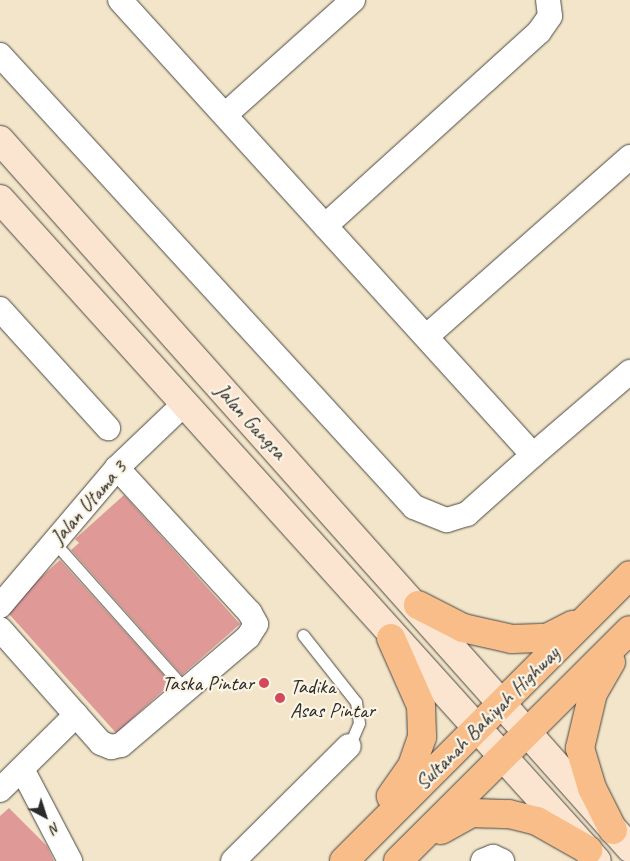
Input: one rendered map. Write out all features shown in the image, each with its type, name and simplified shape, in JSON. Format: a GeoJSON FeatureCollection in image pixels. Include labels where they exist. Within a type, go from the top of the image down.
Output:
{"type":"FeatureCollection","features":[{"type":"Feature","properties":{"kind":"main road","name":"Jalan Gangsa"},"geometry":{"type":"LineString","coordinates":[[0,140],[418,605],[622,839]]}},
{"type":"Feature","properties":{"kind":"main road","name":"Jalan Gangsa"},"geometry":{"type":"LineString","coordinates":[[0,199],[391,638],[592,856]]}},
{"type":"Feature","properties":{"kind":"main road","name":"Sultanah Bahiyah Highway"},"geometry":{"type":"LineString","coordinates":[[344,861],[630,575]]}},
{"type":"Feature","properties":{"kind":"main road"},"geometry":{"type":"LineString","coordinates":[[418,605],[463,628],[512,639],[546,638],[586,619]]}},
{"type":"Feature","properties":{"kind":"main road"},"geometry":{"type":"LineString","coordinates":[[622,839],[592,788],[580,748],[592,693],[630,630]]}},
{"type":"Feature","properties":{"kind":"main road","name":"Sultanah Bahiyah Highway"},"geometry":{"type":"LineString","coordinates":[[406,853],[630,630]]}},
{"type":"Feature","properties":{"kind":"main road"},"geometry":{"type":"LineString","coordinates":[[370,834],[412,766],[422,737],[421,706],[391,638]]}},
{"type":"Feature","properties":{"kind":"main road"},"geometry":{"type":"LineString","coordinates":[[406,853],[472,813],[537,821],[592,856]]}},
{"type":"Feature","properties":{"kind":"street"},"geometry":{"type":"LineString","coordinates":[[226,115],[353,0]]}},
{"type":"Feature","properties":{"kind":"street"},"geometry":{"type":"LineString","coordinates":[[325,226],[539,32],[550,16],[548,0]]}},
{"type":"Feature","properties":{"kind":"street"},"geometry":{"type":"LineString","coordinates":[[124,1],[533,456]]}},
{"type":"Feature","properties":{"kind":"street"},"geometry":{"type":"LineString","coordinates":[[0,55],[414,507],[446,520],[466,514],[630,372]]}},
{"type":"Feature","properties":{"kind":"street"},"geometry":{"type":"LineString","coordinates":[[427,336],[630,157]]}},
{"type":"Feature","properties":{"kind":"street"},"geometry":{"type":"LineString","coordinates":[[0,310],[108,428]]}},
{"type":"Feature","properties":{"kind":"street","name":"Jalan Utama 3"},"geometry":{"type":"LineString","coordinates":[[0,606],[118,468],[183,406]]}},
{"type":"Feature","properties":{"kind":"street"},"geometry":{"type":"LineString","coordinates":[[0,629],[101,743],[122,745],[248,637],[256,624],[118,468]]}},
{"type":"Feature","properties":{"kind":"street"},"geometry":{"type":"LineString","coordinates":[[0,790],[76,715]]}},
{"type":"Feature","properties":{"kind":"street"},"geometry":{"type":"LineString","coordinates":[[233,861],[349,746]]}},
{"type":"Feature","properties":{"kind":"street"},"geometry":{"type":"LineString","coordinates":[[22,769],[63,858]]}},
{"type":"Feature","properties":{"kind":"street"},"geometry":{"type":"LineString","coordinates":[[482,861],[502,861]]}},
{"type":"Feature","properties":{"kind":"lane"},"geometry":{"type":"LineString","coordinates":[[54,542],[186,690]]}},
{"type":"Feature","properties":{"kind":"lane"},"geometry":{"type":"LineString","coordinates":[[303,634],[356,702],[359,723],[349,746]]}},
{"type":"Feature","properties":{"kind":"building"},"geometry":{"type":"Polygon","coordinates":[[[124,495],[240,624],[182,675],[71,550],[79,543],[75,539],[124,495]]]}},
{"type":"Feature","properties":{"kind":"building"},"geometry":{"type":"Polygon","coordinates":[[[60,560],[171,683],[116,733],[5,610],[60,560]]]}},
{"type":"Feature","properties":{"kind":"building"},"geometry":{"type":"Polygon","coordinates":[[[9,808],[47,846],[54,861],[0,861],[0,816],[9,808]]]}},
{"type":"Feature","properties":{"kind":"place","name":"Taska Pintar"},"geometry":{"type":"Point","coordinates":[264,683]}},
{"type":"Feature","properties":{"kind":"place","name":"Tadika Asas Pintar"},"geometry":{"type":"Point","coordinates":[280,698]}}]}
